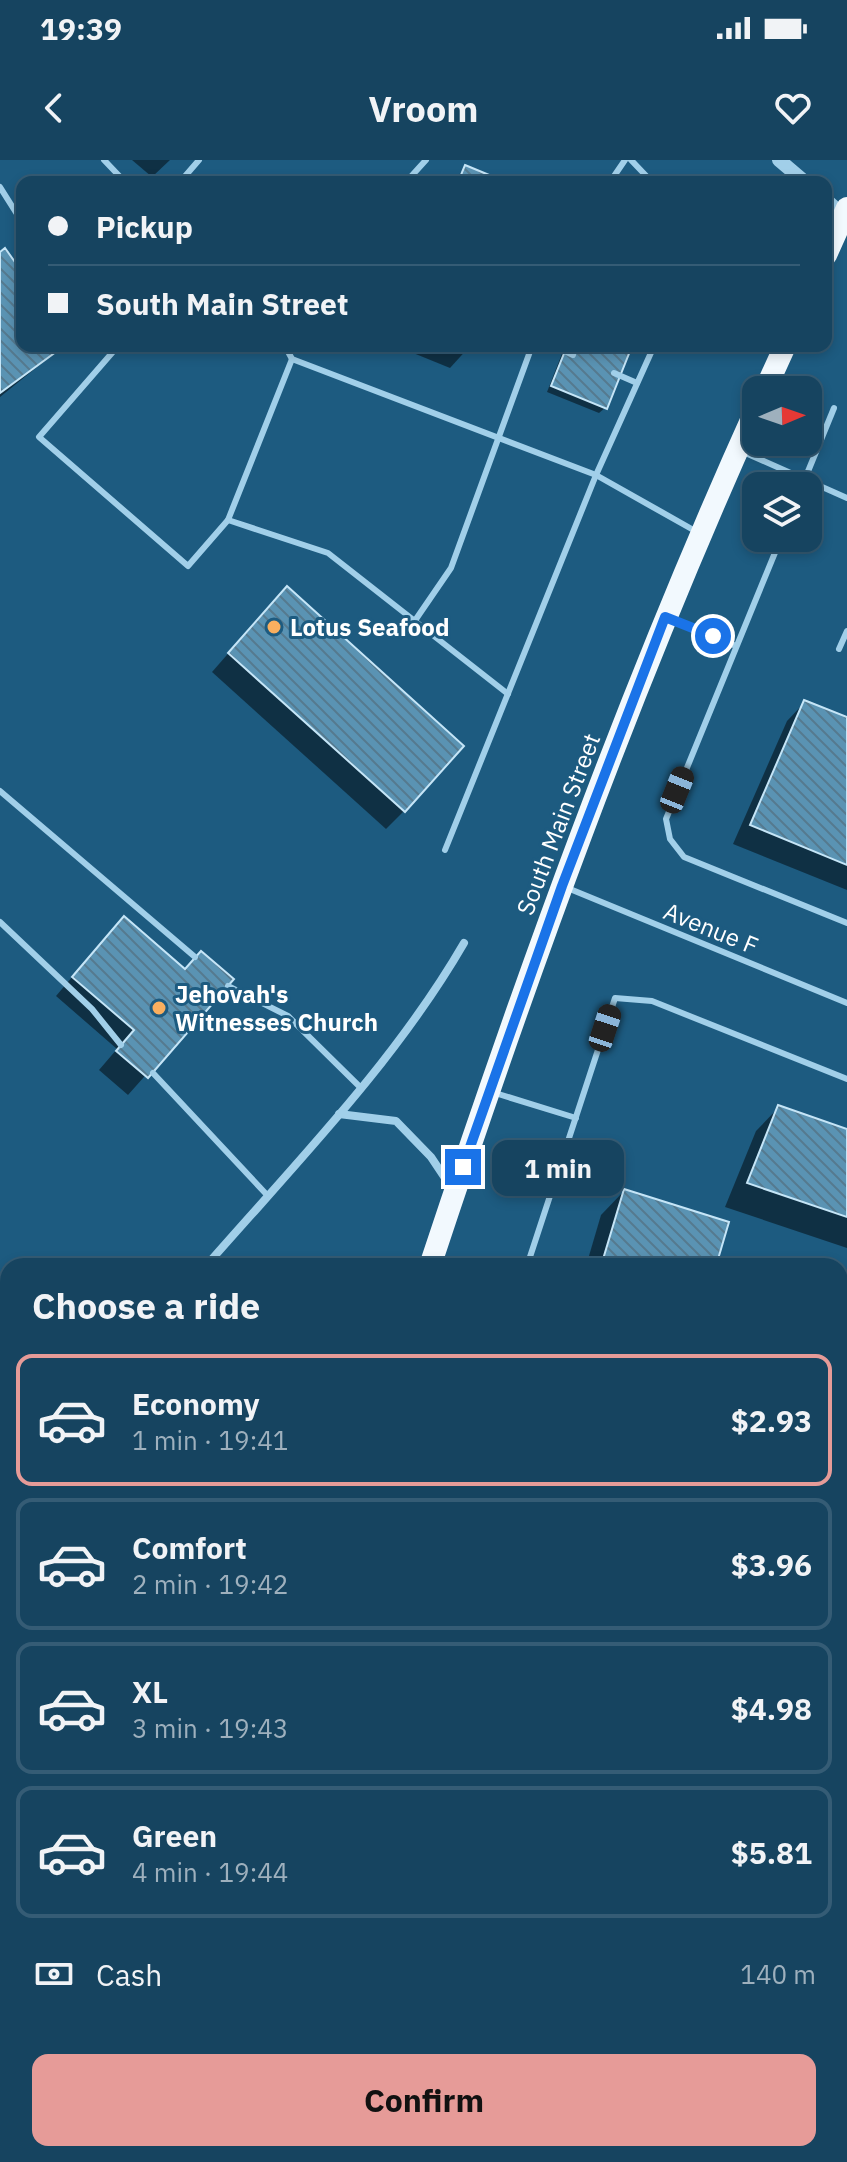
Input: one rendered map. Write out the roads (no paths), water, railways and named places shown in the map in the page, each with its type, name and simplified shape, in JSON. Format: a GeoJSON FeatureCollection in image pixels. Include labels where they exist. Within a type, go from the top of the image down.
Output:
{"type":"FeatureCollection","features":[{"type":"Feature","properties":{"kind":"highway"},"geometry":{"type":"LineString","coordinates":[[832,243],[846,214]]}},
{"type":"Feature","properties":{"kind":"highway"},"geometry":{"type":"LineString","coordinates":[[771,376],[782,352]]}},
{"type":"Feature","properties":{"kind":"highway","name":"South Main Street"},"geometry":{"type":"LineString","coordinates":[[433,1258],[562,886],[665,617],[742,441]]}},
{"type":"Feature","properties":{"kind":"street"},"geometry":{"type":"LineString","coordinates":[[779,160],[798,176]]}},
{"type":"Feature","properties":{"kind":"street"},"geometry":{"type":"LineString","coordinates":[[213,1258],[339,1114],[433,997],[464,943]]}},
{"type":"Feature","properties":{"kind":"street"},"geometry":{"type":"LineString","coordinates":[[339,1114],[396,1121],[431,1157],[455,1193]]}},
{"type":"Feature","properties":{"kind":"lane"},"geometry":{"type":"LineString","coordinates":[[104,160],[119,176]]}},
{"type":"Feature","properties":{"kind":"lane"},"geometry":{"type":"LineString","coordinates":[[185,176],[199,160]]}},
{"type":"Feature","properties":{"kind":"lane"},"geometry":{"type":"LineString","coordinates":[[411,176],[426,160]]}},
{"type":"Feature","properties":{"kind":"lane"},"geometry":{"type":"LineString","coordinates":[[631,160],[646,176]]}},
{"type":"Feature","properties":{"kind":"lane"},"geometry":{"type":"LineString","coordinates":[[0,187],[16,212]]}},
{"type":"Feature","properties":{"kind":"lane"},"geometry":{"type":"LineString","coordinates":[[113,352],[39,437],[188,566],[228,520],[292,359]]}},
{"type":"Feature","properties":{"kind":"lane"},"geometry":{"type":"LineString","coordinates":[[288,352],[292,359],[498,435],[596,475],[701,535]]}},
{"type":"Feature","properties":{"kind":"lane"},"geometry":{"type":"LineString","coordinates":[[414,622],[451,568],[530,352]]}},
{"type":"Feature","properties":{"kind":"lane"},"geometry":{"type":"LineString","coordinates":[[567,352],[573,355]]}},
{"type":"Feature","properties":{"kind":"lane"},"geometry":{"type":"LineString","coordinates":[[445,850],[596,475],[651,352]]}},
{"type":"Feature","properties":{"kind":"lane"},"geometry":{"type":"LineString","coordinates":[[614,373],[637,383]]}},
{"type":"Feature","properties":{"kind":"lane"},"geometry":{"type":"LineString","coordinates":[[808,472],[834,408]]}},
{"type":"Feature","properties":{"kind":"lane"},"geometry":{"type":"LineString","coordinates":[[738,450],[783,472]]}},
{"type":"Feature","properties":{"kind":"lane"},"geometry":{"type":"LineString","coordinates":[[822,489],[847,498]]}},
{"type":"Feature","properties":{"kind":"lane"},"geometry":{"type":"LineString","coordinates":[[228,520],[328,553],[508,694]]}},
{"type":"Feature","properties":{"kind":"lane"},"geometry":{"type":"LineString","coordinates":[[775,552],[666,819],[670,839],[684,857],[847,923]]}},
{"type":"Feature","properties":{"kind":"lane"},"geometry":{"type":"LineString","coordinates":[[665,617],[736,646]]}},
{"type":"Feature","properties":{"kind":"lane"},"geometry":{"type":"LineString","coordinates":[[839,649],[847,631]]}},
{"type":"Feature","properties":{"kind":"lane"},"geometry":{"type":"LineString","coordinates":[[0,791],[195,957]]}},
{"type":"Feature","properties":{"kind":"lane","name":"Avenue F"},"geometry":{"type":"LineString","coordinates":[[562,886],[847,1003]]}},
{"type":"Feature","properties":{"kind":"lane"},"geometry":{"type":"LineString","coordinates":[[0,922],[92,1009],[121,1045]]}},
{"type":"Feature","properties":{"kind":"lane"},"geometry":{"type":"LineString","coordinates":[[228,986],[288,1016],[360,1087]]}},
{"type":"Feature","properties":{"kind":"lane"},"geometry":{"type":"LineString","coordinates":[[530,1258],[615,998],[652,1001],[847,1079]]}},
{"type":"Feature","properties":{"kind":"lane"},"geometry":{"type":"LineString","coordinates":[[153,1073],[268,1196]]}},
{"type":"Feature","properties":{"kind":"lane"},"geometry":{"type":"LineString","coordinates":[[490,1092],[576,1118]]}},
{"type":"Feature","properties":{"kind":"place","name":"Lotus Seafood"},"geometry":{"type":"Point","coordinates":[274,627]}},
{"type":"Feature","properties":{"kind":"place","name":"Jehovah's Witnesses Church"},"geometry":{"type":"Point","coordinates":[159,1008]}}]}
